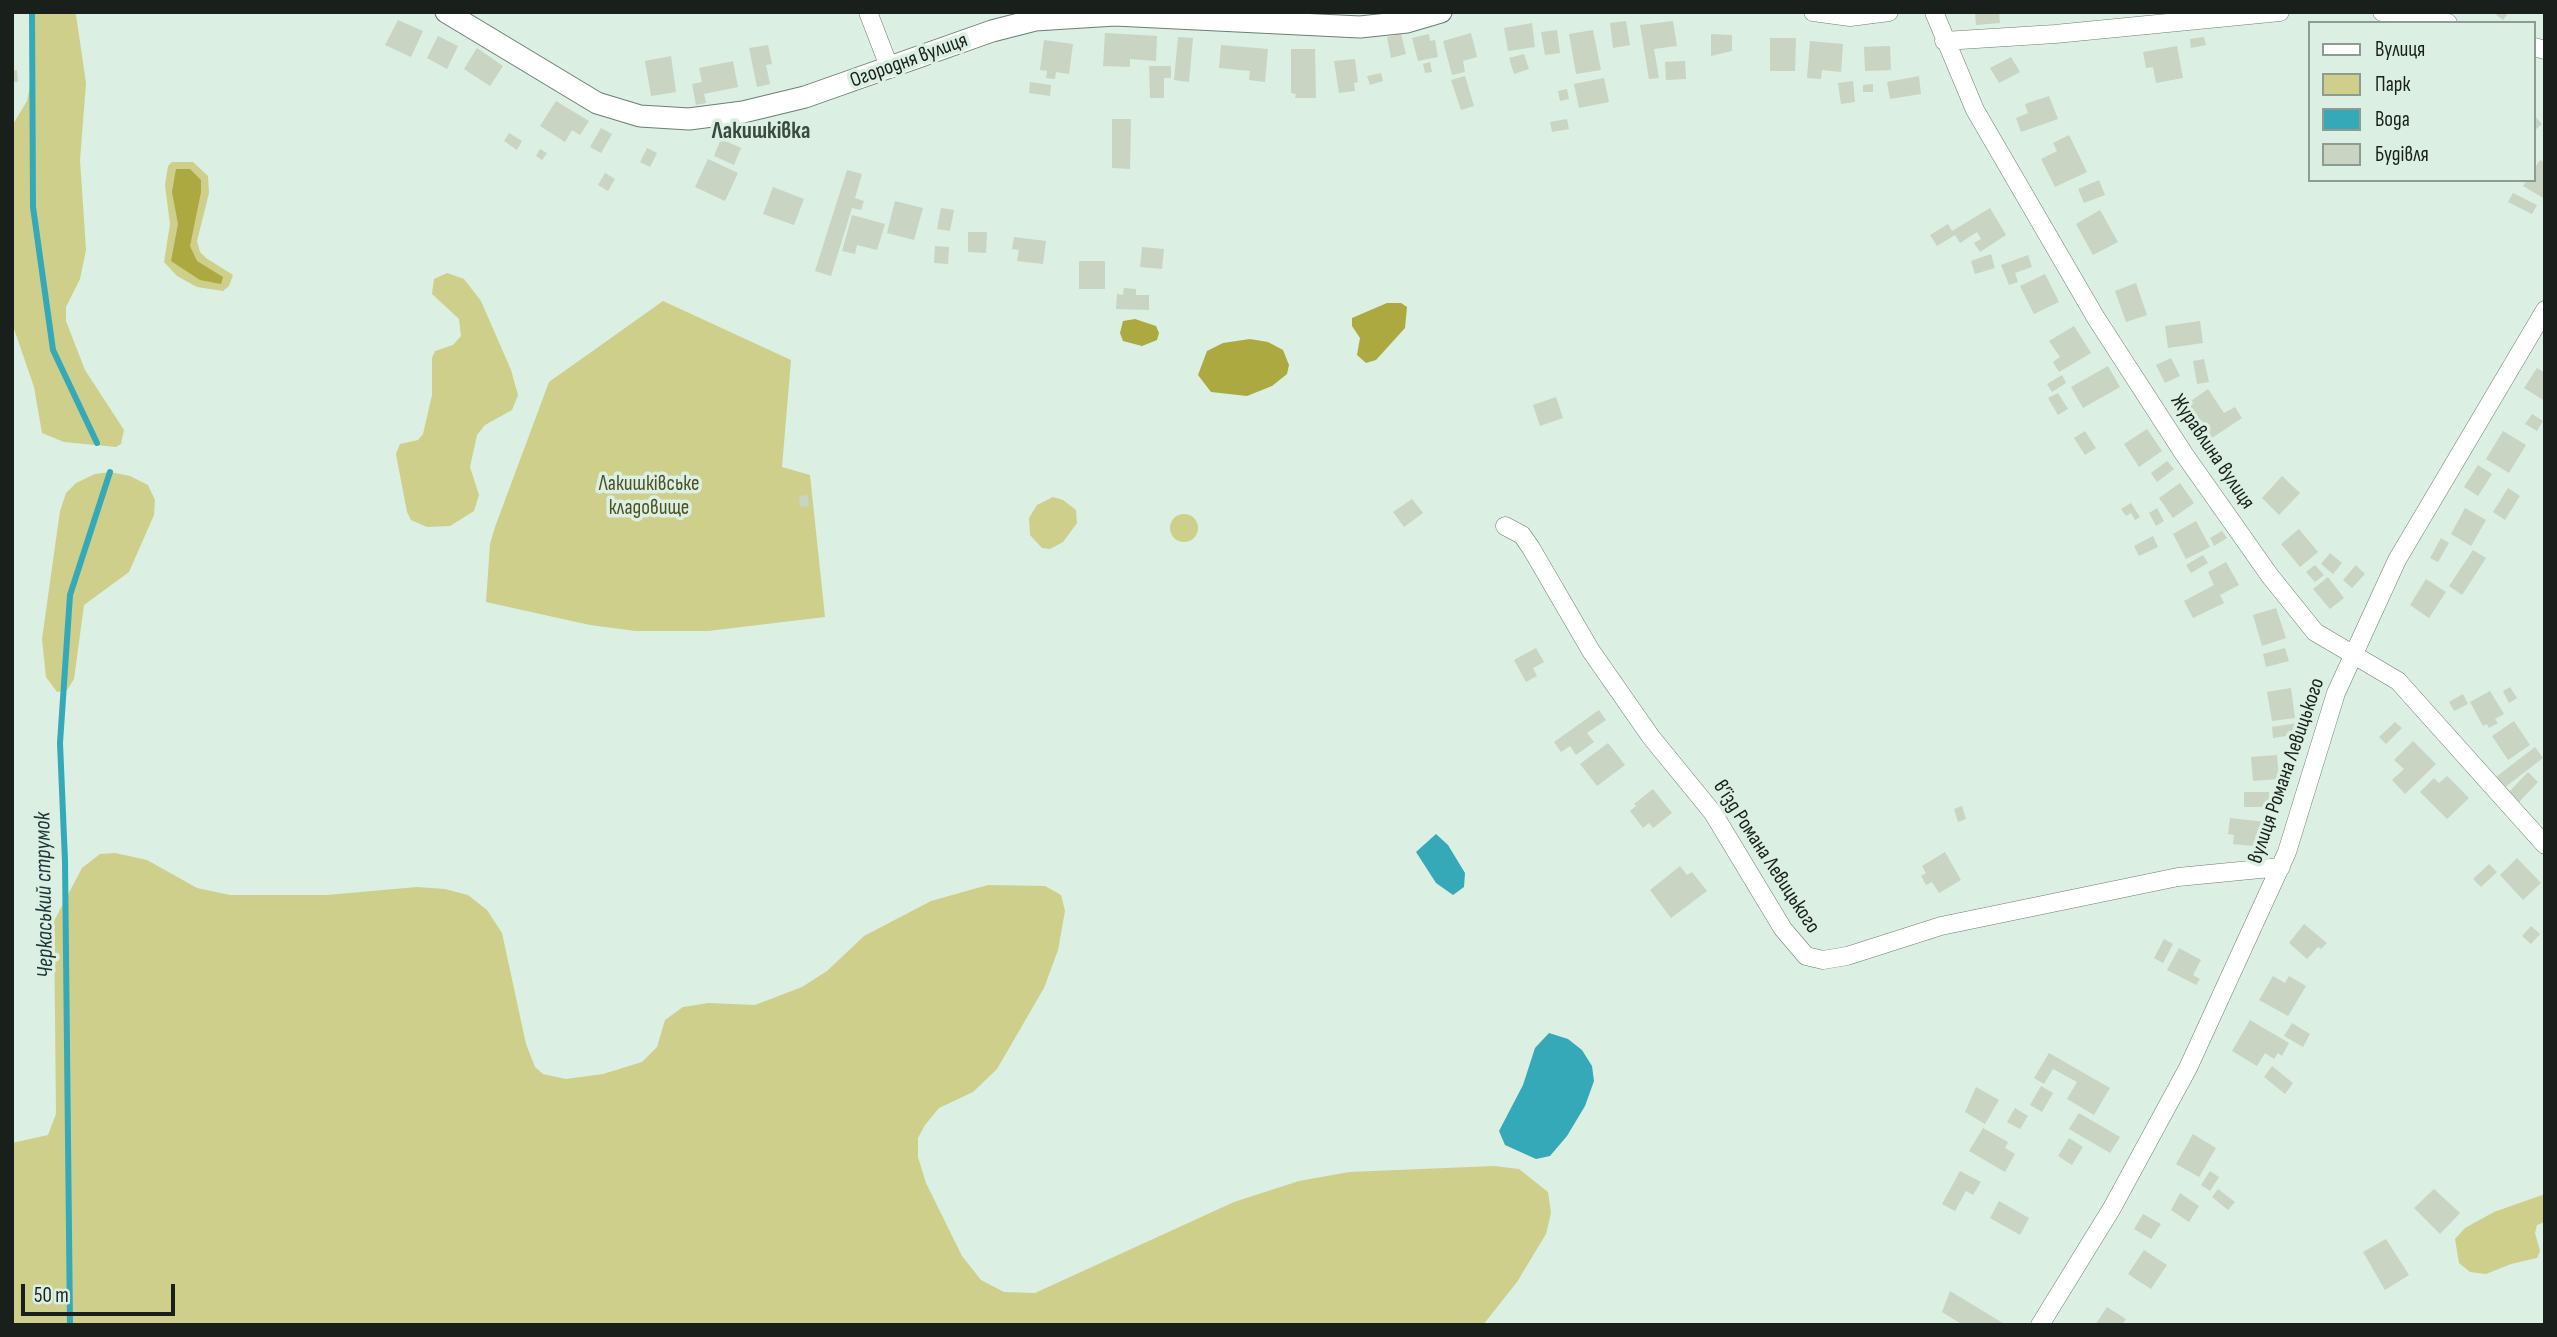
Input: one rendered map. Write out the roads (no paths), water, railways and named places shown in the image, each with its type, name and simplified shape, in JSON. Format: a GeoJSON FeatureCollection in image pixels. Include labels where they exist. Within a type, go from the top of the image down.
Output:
{"type":"FeatureCollection","features":[{"type":"Feature","properties":{"kind":"street","name":"Огородня вулиця"},"geometry":{"type":"LineString","coordinates":[[446,12],[584,97],[639,116],[689,118],[743,112],[805,97],[992,31],[1055,17],[1115,15],[1360,27],[1407,22],[1441,12]]}},
{"type":"Feature","properties":{"kind":"street"},"geometry":{"type":"LineString","coordinates":[[868,12],[890,69]]}},
{"type":"Feature","properties":{"kind":"street"},"geometry":{"type":"LineString","coordinates":[[1813,12],[1850,17],[1889,12]]}},
{"type":"Feature","properties":{"kind":"street","name":"Журавлина вулиця"},"geometry":{"type":"LineString","coordinates":[[1934,12],[1975,110],[2096,318],[2178,445],[2307,624],[2323,638],[2353,652],[2398,681],[2545,845]]}},
{"type":"Feature","properties":{"kind":"street"},"geometry":{"type":"LineString","coordinates":[[1944,41],[2055,34],[2280,12]]}},
{"type":"Feature","properties":{"kind":"street"},"geometry":{"type":"LineString","coordinates":[[2382,12],[2436,21]]}},
{"type":"Feature","properties":{"kind":"street","name":"вулиця Романа Левицького"},"geometry":{"type":"LineString","coordinates":[[2040,1325],[2112,1208],[2178,1090],[2281,867],[2306,799],[2330,707],[2353,652],[2409,537],[2545,310]]}},
{"type":"Feature","properties":{"kind":"street","name":"в’їзд Романа Левицького"},"geometry":{"type":"LineString","coordinates":[[1505,526],[1521,535],[1531,548],[1583,639],[1651,737],[1700,796],[1732,843],[1783,929],[1806,956],[1823,960],[1847,956],[1953,924],[2168,879],[2281,867]]}},
{"type":"Feature","properties":{"kind":"water"},"geometry":{"type":"Polygon","coordinates":[[[1436,834],[1448,845],[1465,873],[1464,887],[1453,895],[1436,883],[1416,852],[1436,834]]]}},
{"type":"Feature","properties":{"kind":"water"},"geometry":{"type":"Polygon","coordinates":[[[1549,1033],[1568,1039],[1582,1050],[1592,1066],[1594,1081],[1585,1106],[1567,1136],[1550,1156],[1536,1159],[1505,1145],[1499,1131],[1523,1085],[1535,1048],[1549,1033]]]}},
{"type":"Feature","properties":{"kind":"waterway","name":"Черкаський струмок"},"geometry":{"type":"LineString","coordinates":[[32,12],[33,207],[53,350],[97,443]]}},
{"type":"Feature","properties":{"kind":"waterway","name":"Черкаський струмок"},"geometry":{"type":"LineString","coordinates":[[70,1325],[65,861],[60,743],[70,595],[110,472]]}},
{"type":"Feature","properties":{"kind":"district","name":"Лакишківка"},"geometry":{"type":"Point","coordinates":[761,132]}},
{"type":"Feature","properties":{"kind":"park label","name":"Лакишківське кладовище"},"geometry":{"type":"Point","coordinates":[649,497]}}]}
